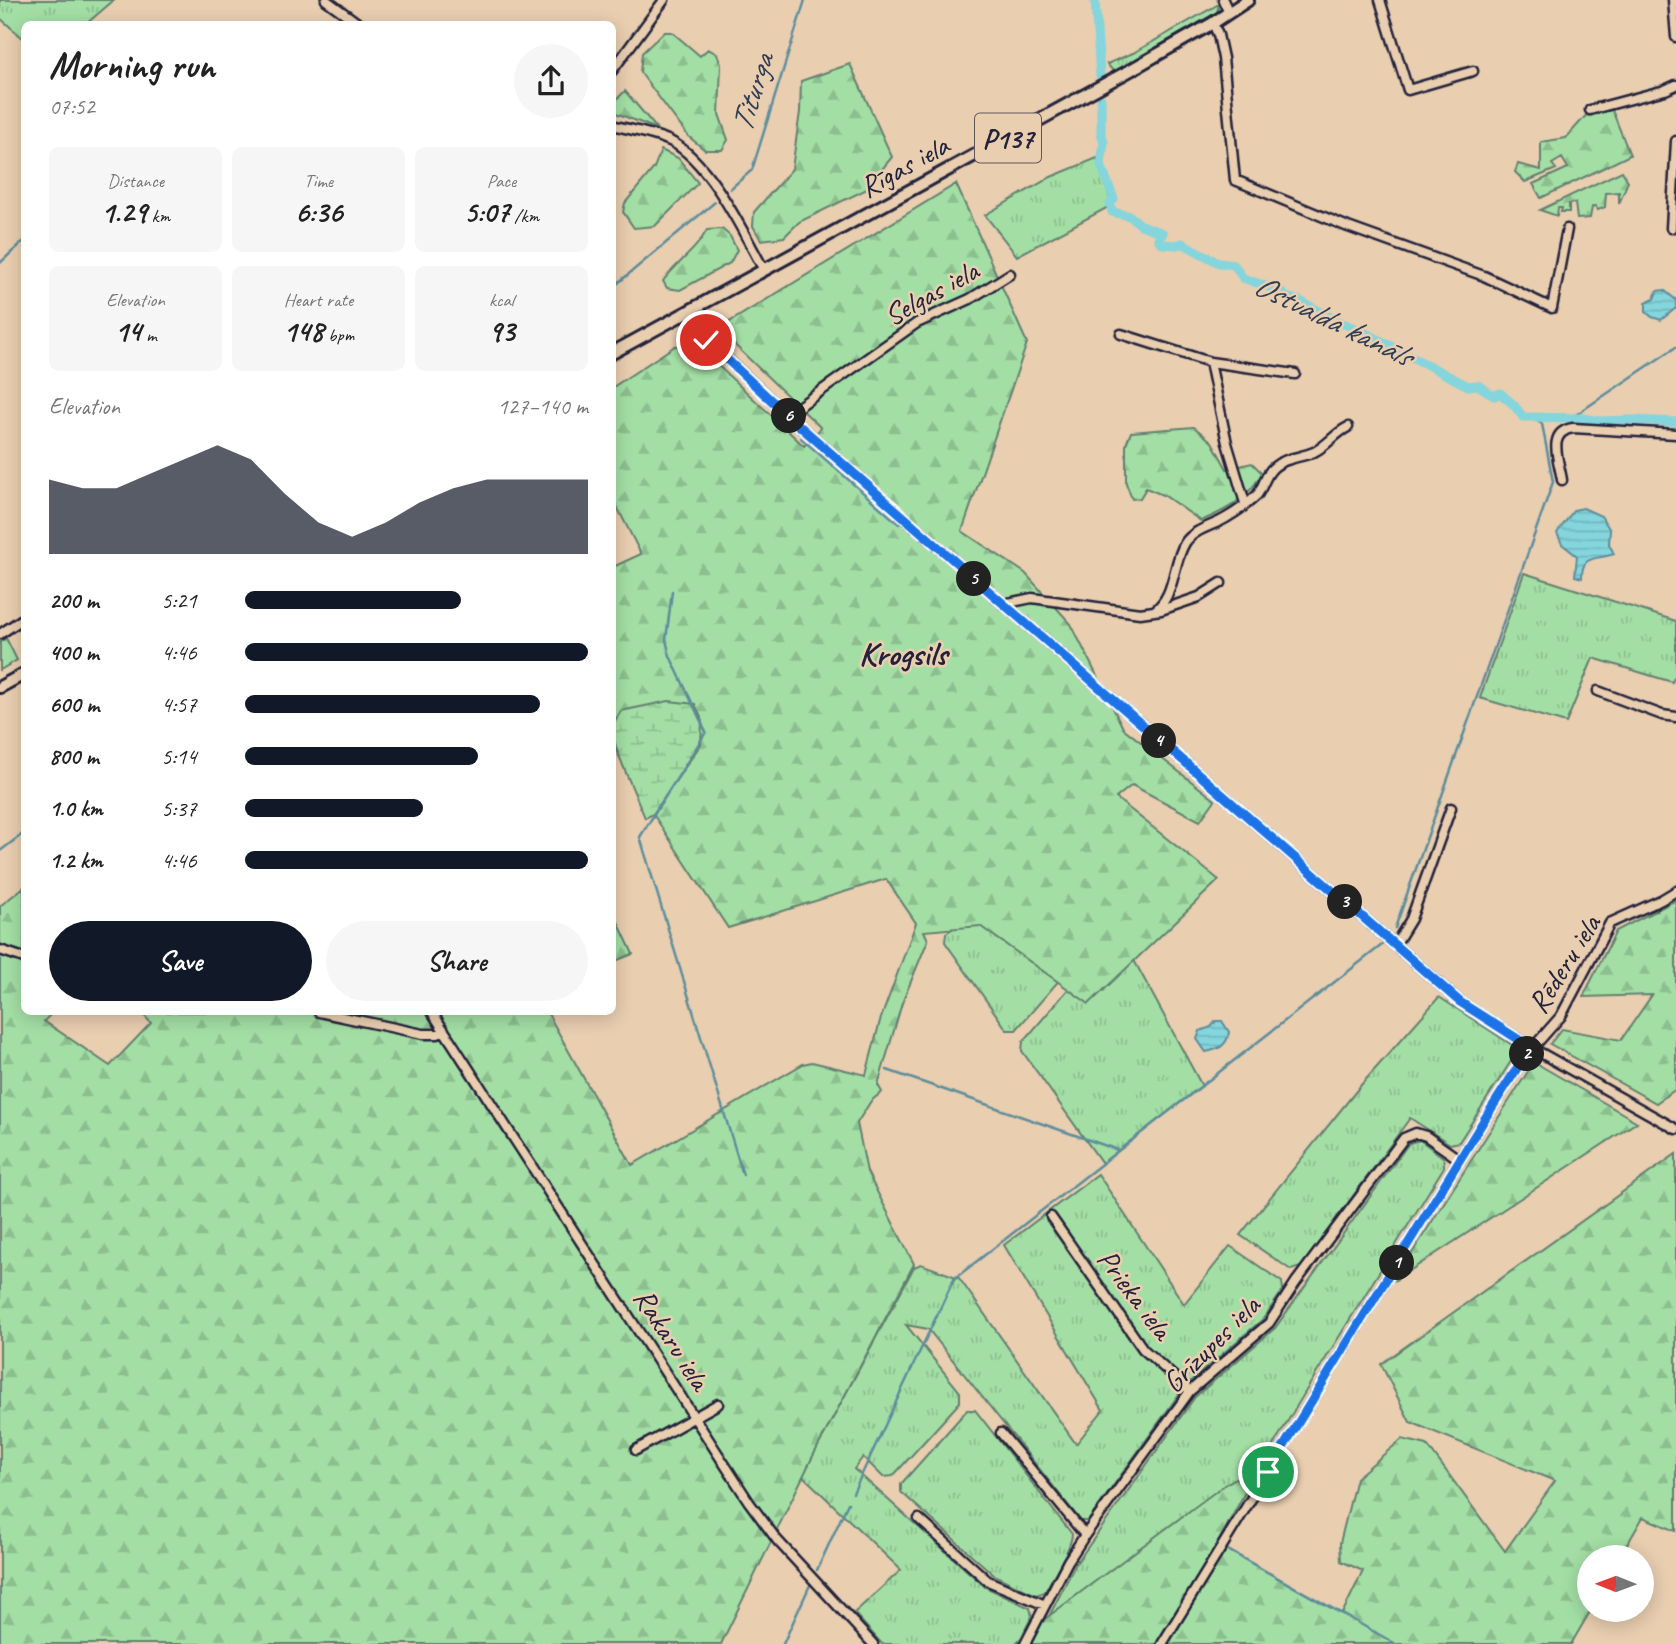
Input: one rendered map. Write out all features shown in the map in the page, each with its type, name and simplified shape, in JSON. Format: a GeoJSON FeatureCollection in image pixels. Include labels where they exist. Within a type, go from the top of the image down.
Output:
{"type":"FeatureCollection","features":[{"type":"Feature","properties":{"kind":"main road","name":"Rīgas iela"},"geometry":{"type":"LineString","coordinates":[[764,270],[1213,23],[1248,0]]}},
{"type":"Feature","properties":{"kind":"main road","name":"P137"},"geometry":{"type":"LineString","coordinates":[[616,351],[764,270]]}},
{"type":"Feature","properties":{"kind":"main road"},"geometry":{"type":"LineString","coordinates":[[0,687],[21,676]]}},
{"type":"Feature","properties":{"kind":"street"},"geometry":{"type":"LineString","coordinates":[[326,0],[355,21]]}},
{"type":"Feature","properties":{"kind":"street"},"geometry":{"type":"LineString","coordinates":[[616,66],[664,0]]}},
{"type":"Feature","properties":{"kind":"street"},"geometry":{"type":"LineString","coordinates":[[1223,0],[1230,13]]}},
{"type":"Feature","properties":{"kind":"street"},"geometry":{"type":"LineString","coordinates":[[1380,0],[1408,90],[1473,71]]}},
{"type":"Feature","properties":{"kind":"street"},"geometry":{"type":"LineString","coordinates":[[1674,0],[1676,37]]}},
{"type":"Feature","properties":{"kind":"street"},"geometry":{"type":"LineString","coordinates":[[1213,23],[1223,58],[1235,180],[1348,227],[1485,276],[1552,308],[1567,229]]}},
{"type":"Feature","properties":{"kind":"street"},"geometry":{"type":"LineString","coordinates":[[1590,110],[1676,85]]}},
{"type":"Feature","properties":{"kind":"street"},"geometry":{"type":"LineString","coordinates":[[616,126],[668,141],[685,150],[714,184],[764,270]]}},
{"type":"Feature","properties":{"kind":"street"},"geometry":{"type":"LineString","coordinates":[[1671,228],[1676,141]]}},
{"type":"Feature","properties":{"kind":"street","name":"Selgas iela"},"geometry":{"type":"LineString","coordinates":[[787,415],[917,323],[970,299],[1010,274]]}},
{"type":"Feature","properties":{"kind":"street"},"geometry":{"type":"LineString","coordinates":[[688,312],[706,340],[787,415],[1460,1002],[1532,1048],[1676,1129]]}},
{"type":"Feature","properties":{"kind":"street"},"geometry":{"type":"LineString","coordinates":[[1121,334],[1210,362],[1295,374]]}},
{"type":"Feature","properties":{"kind":"street"},"geometry":{"type":"LineString","coordinates":[[1210,362],[1227,443],[1245,503]]}},
{"type":"Feature","properties":{"kind":"street"},"geometry":{"type":"LineString","coordinates":[[1154,611],[1161,607],[1171,585],[1185,542],[1203,528],[1226,518],[1256,495],[1270,470],[1285,459],[1311,453],[1328,444],[1336,433],[1348,427]]}},
{"type":"Feature","properties":{"kind":"street"},"geometry":{"type":"LineString","coordinates":[[1562,480],[1556,440],[1563,429],[1676,434]]}},
{"type":"Feature","properties":{"kind":"street"},"geometry":{"type":"LineString","coordinates":[[1003,604],[1032,598],[1140,613],[1199,597],[1221,583]]}},
{"type":"Feature","properties":{"kind":"street"},"geometry":{"type":"LineString","coordinates":[[0,634],[21,620]]}},
{"type":"Feature","properties":{"kind":"street"},"geometry":{"type":"LineString","coordinates":[[1598,691],[1662,715],[1676,717]]}},
{"type":"Feature","properties":{"kind":"street"},"geometry":{"type":"LineString","coordinates":[[1395,946],[1411,919],[1451,808]]}},
{"type":"Feature","properties":{"kind":"street","name":"Rēderu iela"},"geometry":{"type":"LineString","coordinates":[[1163,1644],[1523,1059],[1561,1016],[1610,922],[1676,891]]}},
{"type":"Feature","properties":{"kind":"street"},"geometry":{"type":"LineString","coordinates":[[0,950],[21,957]]}},
{"type":"Feature","properties":{"kind":"street"},"geometry":{"type":"LineString","coordinates":[[333,1015],[423,1034],[438,1034],[444,1030]]}},
{"type":"Feature","properties":{"kind":"street","name":"Rakaru iela"},"geometry":{"type":"LineString","coordinates":[[434,1015],[749,1502],[777,1540],[873,1644]]}},
{"type":"Feature","properties":{"kind":"street","name":"Grīzupes iela"},"geometry":{"type":"LineString","coordinates":[[1025,1644],[1085,1535],[1191,1391],[1269,1323],[1296,1282],[1404,1138],[1416,1133],[1426,1136],[1460,1160]]}},
{"type":"Feature","properties":{"kind":"street","name":"Prieka iela"},"geometry":{"type":"LineString","coordinates":[[1051,1217],[1143,1349],[1191,1391]]}},
{"type":"Feature","properties":{"kind":"street"},"geometry":{"type":"LineString","coordinates":[[636,1450],[718,1404]]}},
{"type":"Feature","properties":{"kind":"street"},"geometry":{"type":"LineString","coordinates":[[1001,1433],[1085,1535]]}},
{"type":"Feature","properties":{"kind":"street"},"geometry":{"type":"LineString","coordinates":[[919,1519],[988,1581],[1045,1605]]}},
{"type":"Feature","properties":{"kind":"green space"},"geometry":{"type":"Polygon","coordinates":[[[0,0],[114,0],[90,21],[21,21],[21,36],[0,18],[0,0]]]}},
{"type":"Feature","properties":{"kind":"green space"},"geometry":{"type":"Polygon","coordinates":[[[1219,4],[1217,12],[1116,71],[1107,64],[1133,53],[1219,4]]]}},
{"type":"Feature","properties":{"kind":"green space"},"geometry":{"type":"Polygon","coordinates":[[[664,32],[672,32],[700,56],[708,49],[717,54],[721,64],[719,114],[728,140],[722,150],[705,150],[688,136],[640,72],[642,53],[664,32]]]}},
{"type":"Feature","properties":{"kind":"green space"},"geometry":{"type":"Polygon","coordinates":[[[850,64],[892,157],[865,190],[799,222],[784,237],[761,240],[753,226],[754,212],[792,169],[800,112],[801,81],[850,64]]]}},
{"type":"Feature","properties":{"kind":"green space"},"geometry":{"type":"Polygon","coordinates":[[[625,91],[657,129],[616,113],[616,100],[625,91]]]}},
{"type":"Feature","properties":{"kind":"green space"},"geometry":{"type":"Polygon","coordinates":[[[1612,110],[1630,155],[1541,198],[1533,184],[1568,168],[1562,158],[1552,164],[1556,169],[1525,182],[1515,172],[1518,164],[1541,170],[1541,142],[1566,138],[1589,112],[1612,110]]]}},
{"type":"Feature","properties":{"kind":"green space"},"geometry":{"type":"Polygon","coordinates":[[[661,150],[678,158],[698,183],[655,226],[634,228],[623,212],[625,203],[654,168],[661,150]]]}},
{"type":"Feature","properties":{"kind":"green space"},"geometry":{"type":"Polygon","coordinates":[[[1097,158],[1112,205],[1017,256],[985,215],[1051,177],[1097,158]]]}},
{"type":"Feature","properties":{"kind":"green space"},"geometry":{"type":"Polygon","coordinates":[[[1622,171],[1628,181],[1619,204],[1619,192],[1606,193],[1605,207],[1598,210],[1595,206],[1592,207],[1590,218],[1577,219],[1575,203],[1569,204],[1569,212],[1561,212],[1562,208],[1558,208],[1557,216],[1540,210],[1622,171]]]}},
{"type":"Feature","properties":{"kind":"green space"},"geometry":{"type":"Polygon","coordinates":[[[956,184],[1027,343],[962,531],[1025,573],[1071,624],[1123,728],[1215,800],[1200,821],[1132,785],[1116,798],[1219,880],[1089,1004],[980,926],[924,931],[928,940],[902,1003],[878,1085],[882,1092],[871,1101],[857,1123],[867,1172],[914,1264],[813,1456],[721,1644],[0,1644],[0,906],[21,889],[21,1015],[50,1015],[44,1021],[110,1066],[151,1023],[144,1015],[549,1015],[632,1165],[803,1064],[812,1062],[866,1075],[880,1021],[916,923],[886,879],[728,928],[653,814],[616,751],[616,566],[641,554],[616,505],[616,385],[675,346],[695,344],[804,446],[821,428],[718,329],[956,184]]]}},
{"type":"Feature","properties":{"kind":"green space"},"geometry":{"type":"Polygon","coordinates":[[[722,229],[730,236],[737,250],[730,263],[680,290],[667,288],[663,281],[707,230],[722,229]]]}},
{"type":"Feature","properties":{"kind":"green space"},"geometry":{"type":"Polygon","coordinates":[[[1194,427],[1212,442],[1227,469],[1252,463],[1262,473],[1250,490],[1228,508],[1201,521],[1165,496],[1146,488],[1140,498],[1132,499],[1126,483],[1126,444],[1131,432],[1194,427]]]}},
{"type":"Feature","properties":{"kind":"green space"},"geometry":{"type":"Polygon","coordinates":[[[1524,573],[1676,621],[1676,674],[1672,682],[1593,658],[1566,723],[1480,698],[1524,573]]]}},
{"type":"Feature","properties":{"kind":"green space"},"geometry":{"type":"Polygon","coordinates":[[[6,638],[17,660],[0,670],[0,642],[6,638]]]}},
{"type":"Feature","properties":{"kind":"green space"},"geometry":{"type":"Polygon","coordinates":[[[669,701],[695,704],[702,720],[701,744],[653,814],[645,818],[616,745],[616,719],[621,711],[669,701]]]}},
{"type":"Feature","properties":{"kind":"green space"},"geometry":{"type":"Polygon","coordinates":[[[1066,854],[1108,924],[1016,1030],[1007,1030],[945,942],[946,933],[1066,854]]]}},
{"type":"Feature","properties":{"kind":"green space"},"geometry":{"type":"Polygon","coordinates":[[[1676,900],[1676,1089],[1656,1103],[1550,1044],[1562,1029],[1621,1040],[1652,995],[1583,997],[1616,931],[1676,900]]]}},
{"type":"Feature","properties":{"kind":"green space"},"geometry":{"type":"Polygon","coordinates":[[[616,918],[633,954],[616,961],[616,918]]]}},
{"type":"Feature","properties":{"kind":"green space"},"geometry":{"type":"Polygon","coordinates":[[[1112,938],[1122,938],[1202,1086],[1102,1163],[1022,1051],[1023,1042],[1112,938]]]}},
{"type":"Feature","properties":{"kind":"green space"},"geometry":{"type":"Polygon","coordinates":[[[1439,997],[1512,1045],[1515,1055],[1459,1142],[1450,1144],[1410,1118],[1301,1267],[1291,1270],[1240,1235],[1361,1085],[1439,997]]]}},
{"type":"Feature","properties":{"kind":"green space"},"geometry":{"type":"Polygon","coordinates":[[[1534,1062],[1637,1122],[1394,1281],[1534,1062]]]}},
{"type":"Feature","properties":{"kind":"green space"},"geometry":{"type":"Polygon","coordinates":[[[1420,1140],[1444,1158],[1444,1167],[1207,1556],[1035,1644],[1075,1565],[1195,1397],[1275,1328],[1409,1143],[1420,1140]]]}},
{"type":"Feature","properties":{"kind":"green space"},"geometry":{"type":"Polygon","coordinates":[[[1676,1154],[1676,1531],[1643,1517],[1627,1545],[1577,1545],[1577,1622],[1584,1622],[1571,1644],[1015,1644],[1026,1633],[1227,1483],[1260,1465],[1217,1544],[1342,1614],[1363,1571],[1341,1561],[1340,1543],[1356,1478],[1402,1439],[1427,1445],[1505,1551],[1555,1481],[1410,1422],[1381,1364],[1676,1154]]]}},
{"type":"Feature","properties":{"kind":"green space"},"geometry":{"type":"Polygon","coordinates":[[[1098,1174],[1184,1304],[1230,1246],[1282,1282],[1283,1290],[1263,1319],[1185,1386],[1088,1521],[1081,1521],[928,1329],[906,1325],[960,1392],[960,1402],[893,1476],[883,1477],[863,1457],[854,1469],[985,1587],[1030,1608],[1032,1616],[1018,1644],[882,1644],[854,1613],[901,1570],[802,1475],[914,1267],[921,1264],[959,1278],[1076,1444],[1103,1410],[1004,1245],[1098,1174]]]}},
{"type":"Feature","properties":{"kind":"green space"},"geometry":{"type":"Polygon","coordinates":[[[967,1410],[975,1410],[1072,1534],[1045,1592],[1036,1595],[994,1575],[901,1492],[901,1484],[967,1410]]]}},
{"type":"Feature","properties":{"kind":"water"},"geometry":{"type":"Polygon","coordinates":[[[1664,290],[1676,300],[1676,308],[1661,320],[1646,312],[1646,303],[1654,299],[1657,291],[1664,290]]]}},
{"type":"Feature","properties":{"kind":"water"},"geometry":{"type":"Polygon","coordinates":[[[1583,508],[1601,516],[1610,530],[1609,544],[1614,554],[1588,561],[1582,570],[1582,578],[1575,576],[1577,556],[1562,544],[1557,533],[1574,510],[1583,508]]]}},
{"type":"Feature","properties":{"kind":"water"},"geometry":{"type":"Polygon","coordinates":[[[1216,1021],[1222,1021],[1229,1032],[1228,1037],[1222,1046],[1206,1052],[1197,1039],[1200,1031],[1211,1027],[1216,1021]]]}},
{"type":"Feature","properties":{"kind":"waterway","name":"Titurga"},"geometry":{"type":"LineString","coordinates":[[730,189],[752,170],[805,0]]}},
{"type":"Feature","properties":{"kind":"waterway","name":"Ostvalda kanāls"},"geometry":{"type":"LineString","coordinates":[[1095,0],[1100,76]]}},
{"type":"Feature","properties":{"kind":"waterway","name":"Ostvalda kanāls"},"geometry":{"type":"LineString","coordinates":[[1101,99],[1101,133],[1104,142],[1101,165],[1114,199],[1110,204],[1112,212],[1130,216],[1141,225],[1163,233],[1158,239],[1162,244],[1182,243],[1219,263],[1234,265],[1243,278],[1280,291],[1286,297],[1298,300],[1362,331],[1468,386],[1478,385],[1494,396],[1500,393],[1523,417],[1676,422]]}},
{"type":"Feature","properties":{"kind":"waterway","name":"Titurga"},"geometry":{"type":"LineString","coordinates":[[616,285],[715,202]]}},
{"type":"Feature","properties":{"kind":"waterway"},"geometry":{"type":"LineString","coordinates":[[0,263],[21,244]]}},
{"type":"Feature","properties":{"kind":"waterway"},"geometry":{"type":"LineString","coordinates":[[1571,418],[1676,347]]}},
{"type":"Feature","properties":{"kind":"waterway"},"geometry":{"type":"LineString","coordinates":[[1395,928],[1553,482],[1542,424],[1536,418]]}},
{"type":"Feature","properties":{"kind":"waterway"},"geometry":{"type":"LineString","coordinates":[[801,438],[899,524]]}},
{"type":"Feature","properties":{"kind":"waterway"},"geometry":{"type":"LineString","coordinates":[[672,591],[666,640],[670,656],[706,732],[640,837],[743,1175]]}},
{"type":"Feature","properties":{"kind":"waterway","name":"Titurga"},"geometry":{"type":"LineString","coordinates":[[0,851],[21,835]]}},
{"type":"Feature","properties":{"kind":"waterway"},"geometry":{"type":"LineString","coordinates":[[853,1493],[954,1279],[1382,945]]}},
{"type":"Feature","properties":{"kind":"waterway"},"geometry":{"type":"LineString","coordinates":[[887,1070],[1118,1150]]}},
{"type":"Feature","properties":{"kind":"waterway"},"geometry":{"type":"LineString","coordinates":[[817,1570],[848,1503]]}},
{"type":"Feature","properties":{"kind":"waterway"},"geometry":{"type":"LineString","coordinates":[[1228,1550],[1396,1644]]}},
{"type":"Feature","properties":{"kind":"waterway"},"geometry":{"type":"LineString","coordinates":[[783,1644],[810,1585]]}},
{"type":"Feature","properties":{"kind":"district","name":"Krogsils"},"geometry":{"type":"Point","coordinates":[903,654]}},
{"type":"Feature","properties":{"kind":"route"},"geometry":{"type":"LineString","coordinates":[[706,340],[787,415],[1460,1002],[1532,1048],[1484,1120],[1268,1472]]}}]}
